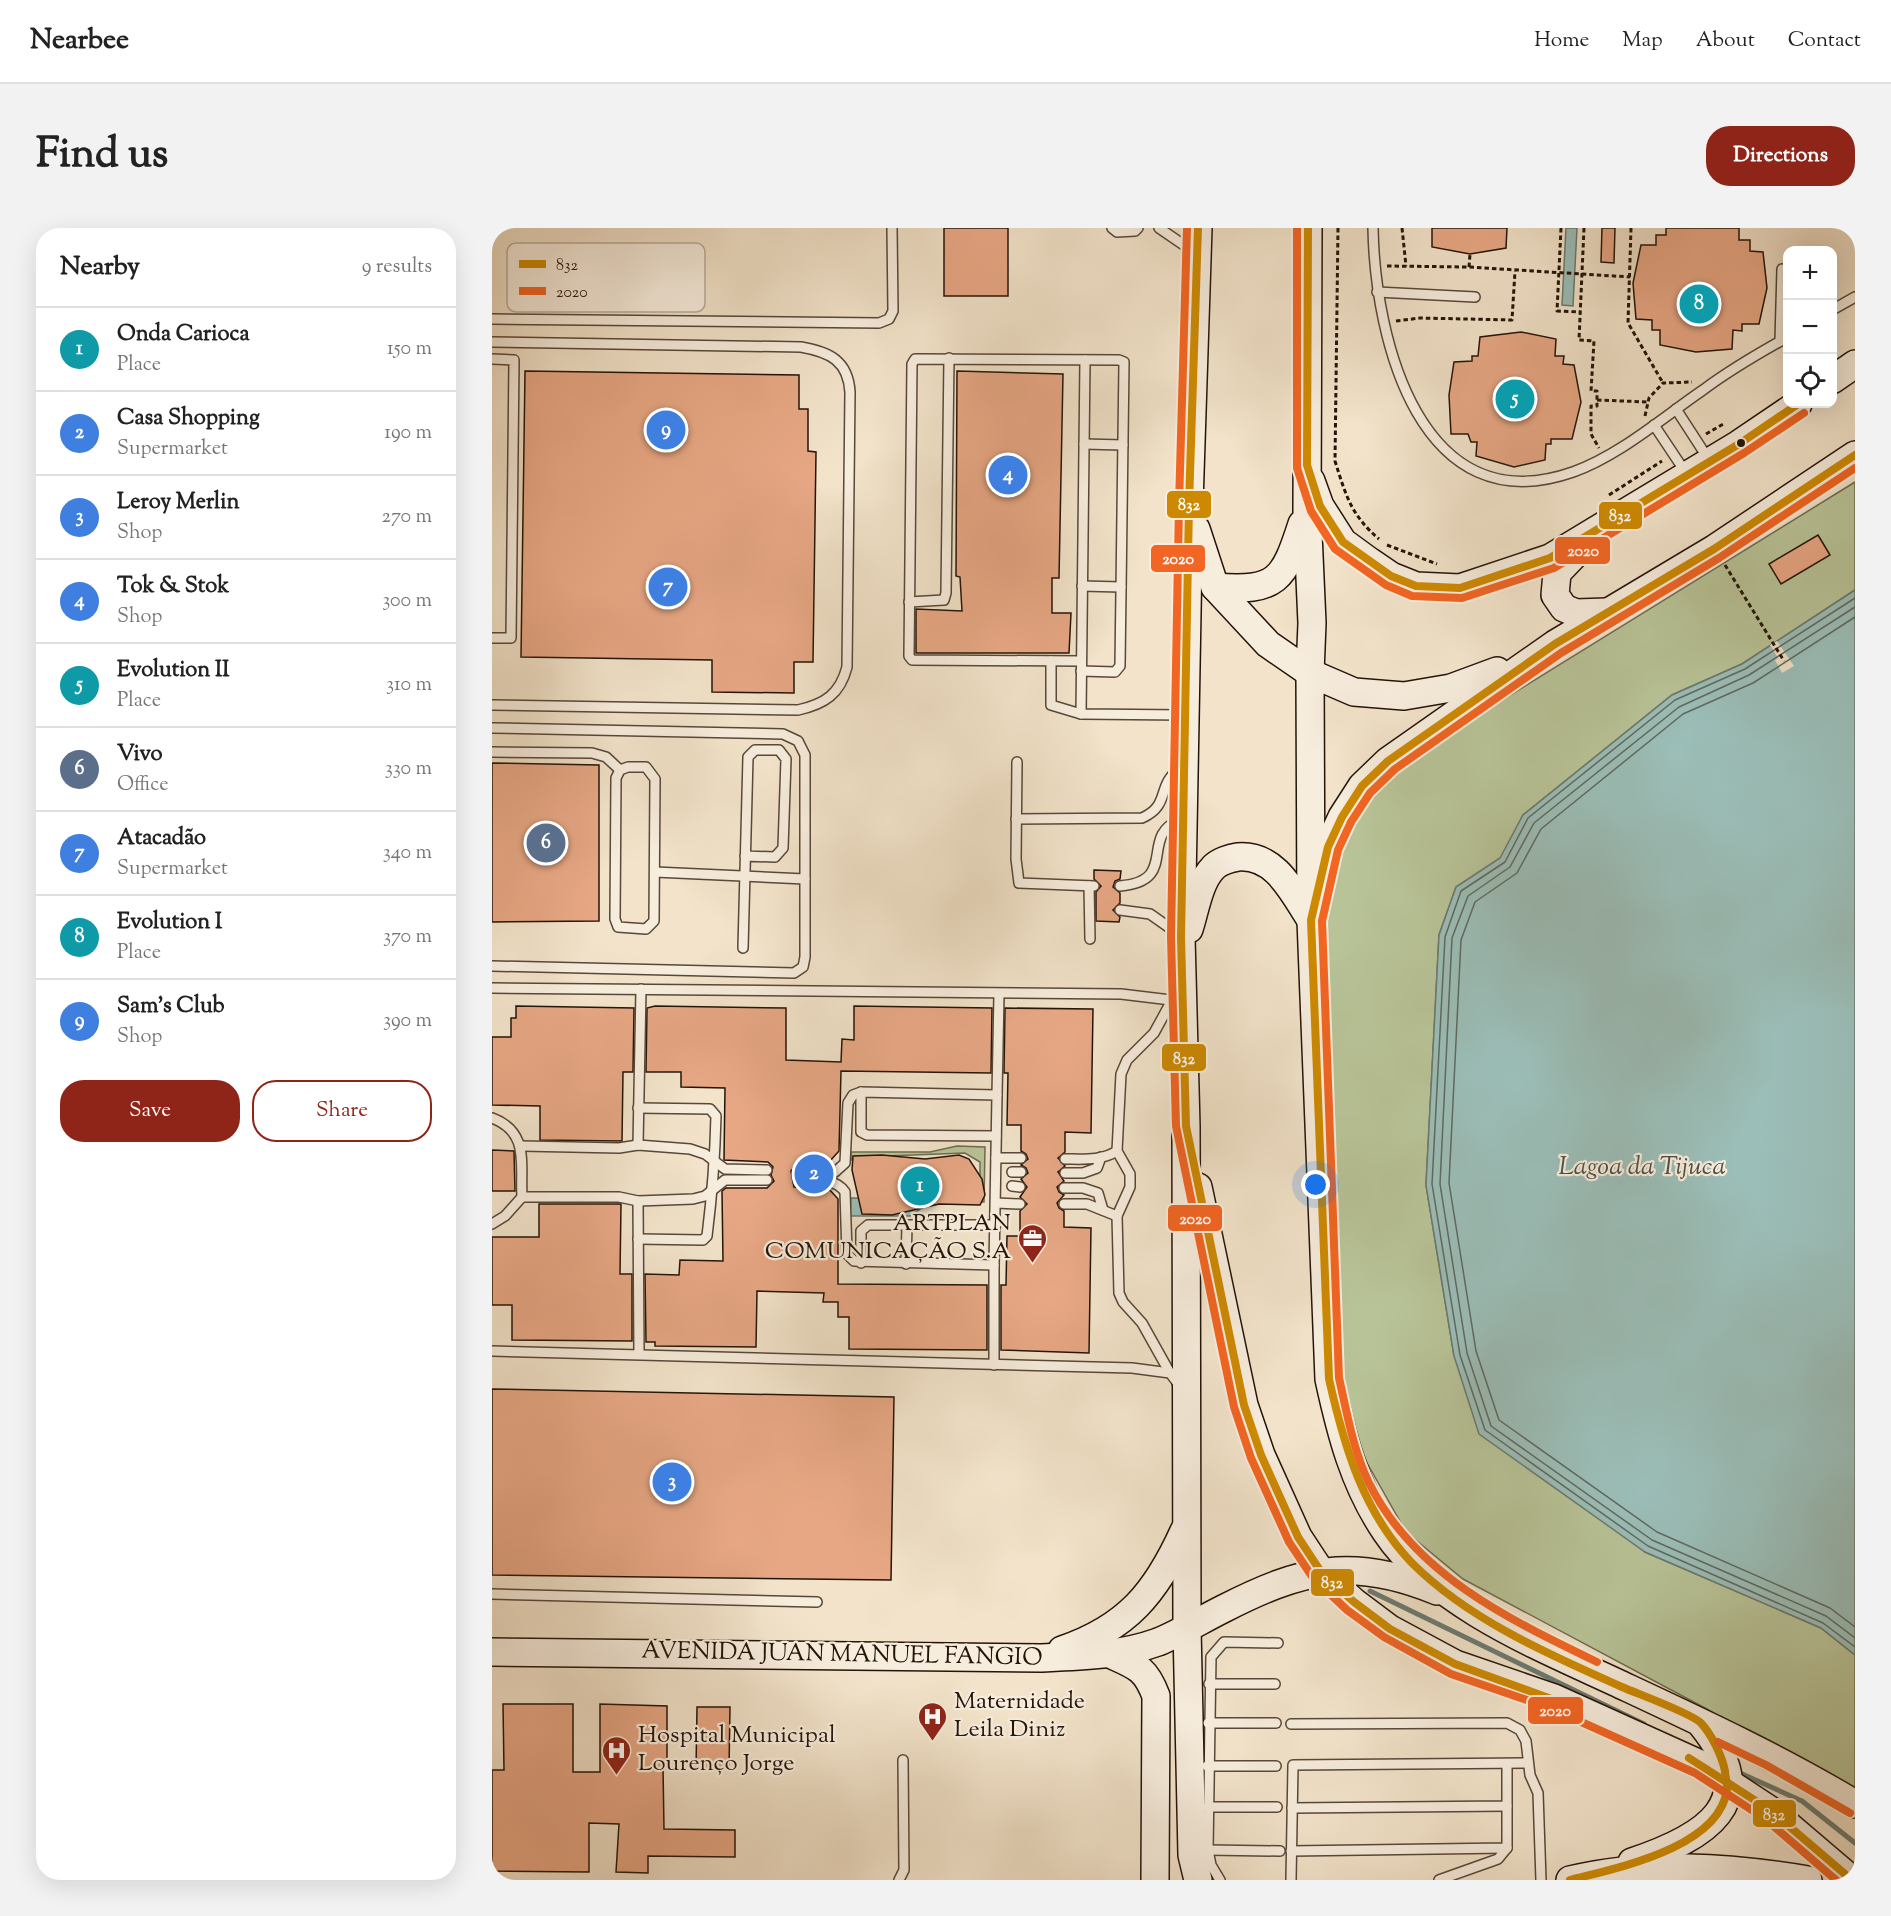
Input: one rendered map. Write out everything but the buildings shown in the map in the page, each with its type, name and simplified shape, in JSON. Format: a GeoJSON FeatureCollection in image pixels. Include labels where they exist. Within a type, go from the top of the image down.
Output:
{"type":"FeatureCollection","features":[{"type":"Feature","properties":{"kind":"street"},"geometry":{"type":"LineString","coordinates":[[1308,228],[1306,511],[1312,623],[1310,674],[1311,920],[1329,1379],[1343,1443],[1360,1486],[1386,1533],[1420,1571],[1457,1600],[1524,1639],[1771,1756],[1855,1804]]}},
{"type":"Feature","properties":{"kind":"street"},"geometry":{"type":"LineString","coordinates":[[1197,241],[1178,1001],[1186,1126],[1187,1628],[1202,1800],[1192,1855],[1197,1880]]}},
{"type":"Feature","properties":{"kind":"street"},"geometry":{"type":"LineString","coordinates":[[1837,377],[1855,364]]}},
{"type":"Feature","properties":{"kind":"street"},"geometry":{"type":"LineString","coordinates":[[1306,465],[1320,506],[1343,542],[1391,576],[1416,586],[1460,588],[1550,558],[1711,462],[1792,408]]}},
{"type":"Feature","properties":{"kind":"street"},"geometry":{"type":"LineString","coordinates":[[1311,920],[1328,847],[1342,817],[1362,786],[1388,760],[1555,644],[1714,549],[1855,455]]}},
{"type":"Feature","properties":{"kind":"street"},"geometry":{"type":"LineString","coordinates":[[1189,504],[1202,554],[1215,587],[1268,644],[1310,674],[1354,692],[1404,696],[1451,688],[1490,674],[1555,644]]}},
{"type":"Feature","properties":{"kind":"street"},"geometry":{"type":"LineString","coordinates":[[1215,587],[1256,588],[1266,586],[1282,574],[1294,550],[1306,511]]}},
{"type":"Feature","properties":{"kind":"street"},"geometry":{"type":"LineString","coordinates":[[1597,532],[1557,573],[1555,595],[1564,608],[1576,613],[1609,612]]}},
{"type":"Feature","properties":{"kind":"street"},"geometry":{"type":"LineString","coordinates":[[1181,943],[1206,879],[1213,868],[1233,858],[1255,858],[1277,870],[1311,920]]}},
{"type":"Feature","properties":{"kind":"street"},"geometry":{"type":"LineString","coordinates":[[1186,1126],[1244,1405],[1261,1455],[1298,1537],[1321,1572],[1354,1602],[1390,1629],[1455,1664],[1554,1698],[1634,1732],[1700,1764],[1770,1810],[1852,1880]]}},
{"type":"Feature","properties":{"kind":"street"},"geometry":{"type":"LineString","coordinates":[[1041,1658],[1105,1633],[1128,1615],[1147,1595],[1170,1563],[1188,1523]]}},
{"type":"Feature","properties":{"kind":"street","name":"AVENIDA JUAN MANUEL FANGIO"},"geometry":{"type":"LineString","coordinates":[[492,1652],[1041,1658],[1112,1655],[1158,1641],[1269,1587],[1321,1572],[1345,1570],[1384,1574],[1420,1584],[1457,1600]]}},
{"type":"Feature","properties":{"kind":"street"},"geometry":{"type":"LineString","coordinates":[[1112,1655],[1138,1667],[1149,1677],[1155,1696],[1155,1880]]}},
{"type":"Feature","properties":{"kind":"street"},"geometry":{"type":"LineString","coordinates":[[1570,1880],[1659,1853],[1693,1837],[1713,1821],[1722,1809],[1729,1783],[1721,1751],[1700,1722]]}},
{"type":"Feature","properties":{"kind":"street"},"geometry":{"type":"LineString","coordinates":[[1609,1870],[1709,1867],[1797,1879]]}},
{"type":"Feature","properties":{"kind":"lane"},"geometry":{"type":"LineString","coordinates":[[492,319],[879,323],[889,319],[893,311],[892,228]]}},
{"type":"Feature","properties":{"kind":"lane"},"geometry":{"type":"LineString","coordinates":[[1112,228],[1117,232],[1135,231],[1138,228]]}},
{"type":"Feature","properties":{"kind":"lane"},"geometry":{"type":"LineString","coordinates":[[1159,228],[1197,241]]}},
{"type":"Feature","properties":{"kind":"lane"},"geometry":{"type":"LineString","coordinates":[[1373,228],[1374,266],[1383,322],[1402,384],[1415,412],[1432,438],[1453,457],[1482,474],[1515,483],[1554,478],[1604,457],[1652,427],[1705,388],[1783,340]]}},
{"type":"Feature","properties":{"kind":"lane"},"geometry":{"type":"LineString","coordinates":[[1782,269],[1783,304]]}},
{"type":"Feature","properties":{"kind":"lane"},"geometry":{"type":"LineString","coordinates":[[1377,292],[1475,297]]}},
{"type":"Feature","properties":{"kind":"lane"},"geometry":{"type":"LineString","coordinates":[[1837,308],[1855,297]]}},
{"type":"Feature","properties":{"kind":"lane"},"geometry":{"type":"LineString","coordinates":[[492,342],[817,350],[839,363],[847,372],[850,392],[847,667],[843,684],[833,696],[818,706],[798,710],[492,705]]}},
{"type":"Feature","properties":{"kind":"lane"},"geometry":{"type":"LineString","coordinates":[[920,357],[949,357],[1119,360],[1124,362],[1119,669],[1115,672],[1051,661],[912,660],[909,656],[912,364],[920,357]]}},
{"type":"Feature","properties":{"kind":"lane"},"geometry":{"type":"LineString","coordinates":[[909,602],[938,603],[944,600],[946,593],[949,357]]}},
{"type":"Feature","properties":{"kind":"lane"},"geometry":{"type":"LineString","coordinates":[[492,359],[514,360],[511,638],[492,638]]}},
{"type":"Feature","properties":{"kind":"lane"},"geometry":{"type":"LineString","coordinates":[[1081,714],[1085,360]]}},
{"type":"Feature","properties":{"kind":"lane"},"geometry":{"type":"LineString","coordinates":[[1676,409],[1711,462]]}},
{"type":"Feature","properties":{"kind":"lane"},"geometry":{"type":"LineString","coordinates":[[1652,427],[1688,476]]}},
{"type":"Feature","properties":{"kind":"lane"},"geometry":{"type":"LineString","coordinates":[[1084,444],[1123,444]]}},
{"type":"Feature","properties":{"kind":"lane"},"geometry":{"type":"LineString","coordinates":[[1082,586],[1121,587]]}},
{"type":"Feature","properties":{"kind":"lane"},"geometry":{"type":"LineString","coordinates":[[1051,661],[1051,705],[1081,714],[1185,715]]}},
{"type":"Feature","properties":{"kind":"lane"},"geometry":{"type":"LineString","coordinates":[[492,728],[783,734],[798,741],[805,755],[805,957],[803,968],[794,974],[492,966]]}},
{"type":"Feature","properties":{"kind":"lane"},"geometry":{"type":"LineString","coordinates":[[743,948],[744,876],[748,757],[755,750],[779,750],[786,759],[783,848],[775,857],[745,856]]}},
{"type":"Feature","properties":{"kind":"lane"},"geometry":{"type":"LineString","coordinates":[[492,752],[592,753],[606,757],[620,770]]}},
{"type":"Feature","properties":{"kind":"lane"},"geometry":{"type":"LineString","coordinates":[[1017,762],[1016,859],[1019,883],[1091,886],[1090,939]]}},
{"type":"Feature","properties":{"kind":"lane"},"geometry":{"type":"LineString","coordinates":[[1016,819],[1142,818],[1155,813],[1161,803],[1168,779],[1184,765]]}},
{"type":"Feature","properties":{"kind":"lane"},"geometry":{"type":"LineString","coordinates":[[628,766],[646,767],[655,778],[655,872],[654,921],[646,929],[618,927],[615,919],[616,778],[620,770],[628,766]]}},
{"type":"Feature","properties":{"kind":"lane"},"geometry":{"type":"LineString","coordinates":[[1120,886],[1145,880],[1154,870],[1160,837],[1164,829],[1183,819]]}},
{"type":"Feature","properties":{"kind":"lane"},"geometry":{"type":"LineString","coordinates":[[655,872],[805,879]]}},
{"type":"Feature","properties":{"kind":"lane"},"geometry":{"type":"LineString","coordinates":[[1120,910],[1150,914],[1181,943]]}},
{"type":"Feature","properties":{"kind":"lane"},"geometry":{"type":"LineString","coordinates":[[492,988],[1121,994],[1178,1001],[1154,1033],[1123,1067],[1117,1151],[1130,1174],[1130,1187],[1117,1216],[1119,1293],[1123,1302],[1142,1323],[1170,1373],[1188,1396]]}},
{"type":"Feature","properties":{"kind":"lane"},"geometry":{"type":"LineString","coordinates":[[638,1145],[641,990]]}},
{"type":"Feature","properties":{"kind":"lane"},"geometry":{"type":"LineString","coordinates":[[994,1365],[999,994]]}},
{"type":"Feature","properties":{"kind":"lane"},"geometry":{"type":"LineString","coordinates":[[994,1265],[861,1263],[847,1254],[845,1192],[840,1185],[798,1176],[840,1170],[845,1163],[848,1102],[853,1095],[861,1092],[997,1095]]}},
{"type":"Feature","properties":{"kind":"lane"},"geometry":{"type":"LineString","coordinates":[[861,1092],[860,1126],[861,1132],[867,1135],[996,1136]]}},
{"type":"Feature","properties":{"kind":"lane"},"geometry":{"type":"LineString","coordinates":[[638,1108],[710,1109],[716,1116],[714,1190],[708,1212],[707,1236],[703,1240],[638,1239]]}},
{"type":"Feature","properties":{"kind":"lane"},"geometry":{"type":"LineString","coordinates":[[492,1118],[509,1128],[522,1146],[522,1197],[505,1216],[492,1224]]}},
{"type":"Feature","properties":{"kind":"lane"},"geometry":{"type":"LineString","coordinates":[[522,1146],[619,1148],[638,1145],[690,1149],[705,1154],[725,1169],[767,1175],[725,1180],[714,1190],[693,1199],[638,1201],[619,1197],[522,1197]]}},
{"type":"Feature","properties":{"kind":"lane"},"geometry":{"type":"LineString","coordinates":[[1065,1159],[1101,1158],[1117,1151]]}},
{"type":"Feature","properties":{"kind":"lane"},"geometry":{"type":"LineString","coordinates":[[996,1158],[1021,1158]]}},
{"type":"Feature","properties":{"kind":"lane"},"geometry":{"type":"LineString","coordinates":[[1065,1173],[1091,1171],[1098,1168],[1101,1158]]}},
{"type":"Feature","properties":{"kind":"lane"},"geometry":{"type":"LineString","coordinates":[[1064,1188],[1092,1190],[1098,1193],[1102,1210]]}},
{"type":"Feature","properties":{"kind":"lane"},"geometry":{"type":"LineString","coordinates":[[638,1201],[639,1354]]}},
{"type":"Feature","properties":{"kind":"lane"},"geometry":{"type":"LineString","coordinates":[[996,1203],[1020,1204]]}},
{"type":"Feature","properties":{"kind":"lane"},"geometry":{"type":"LineString","coordinates":[[1064,1204],[1087,1204],[1117,1216]]}},
{"type":"Feature","properties":{"kind":"lane"},"geometry":{"type":"LineString","coordinates":[[906,1264],[907,1225]]}},
{"type":"Feature","properties":{"kind":"lane"},"geometry":{"type":"LineString","coordinates":[[861,1263],[864,1226],[996,1225]]}},
{"type":"Feature","properties":{"kind":"lane"},"geometry":{"type":"LineString","coordinates":[[492,1351],[1132,1368],[1170,1373]]}},
{"type":"Feature","properties":{"kind":"lane"},"geometry":{"type":"LineString","coordinates":[[492,1594],[817,1602]]}},
{"type":"Feature","properties":{"kind":"lane"},"geometry":{"type":"LineString","coordinates":[[1220,1880],[1211,1865],[1202,1800],[1208,1766],[1211,1657],[1224,1642],[1278,1644]]}},
{"type":"Feature","properties":{"kind":"lane"},"geometry":{"type":"LineString","coordinates":[[1209,1684],[1275,1684]]}},
{"type":"Feature","properties":{"kind":"lane"},"geometry":{"type":"LineString","coordinates":[[1208,1723],[1276,1723]]}},
{"type":"Feature","properties":{"kind":"lane"},"geometry":{"type":"LineString","coordinates":[[1291,1724],[1507,1723],[1520,1730],[1526,1741],[1528,1763],[1538,1793],[1541,1880]]}},
{"type":"Feature","properties":{"kind":"lane"},"geometry":{"type":"LineString","coordinates":[[899,1880],[904,1870],[903,1760]]}},
{"type":"Feature","properties":{"kind":"lane"},"geometry":{"type":"LineString","coordinates":[[1291,1880],[1293,1765],[1528,1763]]}},
{"type":"Feature","properties":{"kind":"lane"},"geometry":{"type":"LineString","coordinates":[[1439,1880],[1498,1859],[1507,1848],[1507,1764]]}},
{"type":"Feature","properties":{"kind":"lane"},"geometry":{"type":"LineString","coordinates":[[1208,1766],[1276,1766]]}},
{"type":"Feature","properties":{"kind":"lane"},"geometry":{"type":"LineString","coordinates":[[1202,1800],[1277,1808]]}},
{"type":"Feature","properties":{"kind":"lane"},"geometry":{"type":"LineString","coordinates":[[1292,1808],[1507,1806]]}},
{"type":"Feature","properties":{"kind":"lane"},"geometry":{"type":"LineString","coordinates":[[1292,1851],[1507,1848]]}},
{"type":"Feature","properties":{"kind":"lane"},"geometry":{"type":"LineString","coordinates":[[1208,1850],[1280,1851]]}},
{"type":"Feature","properties":{"kind":"path"},"geometry":{"type":"LineString","coordinates":[[1402,228],[1406,266]]}},
{"type":"Feature","properties":{"kind":"path"},"geometry":{"type":"LineString","coordinates":[[1561,228],[1561,273],[1557,311],[1580,312]]}},
{"type":"Feature","properties":{"kind":"path"},"geometry":{"type":"LineString","coordinates":[[1584,228],[1579,340],[1594,341],[1591,391],[1597,391],[1597,406],[1591,406],[1591,434],[1604,457]]}},
{"type":"Feature","properties":{"kind":"path"},"geometry":{"type":"LineString","coordinates":[[1631,228],[1628,323],[1664,383]]}},
{"type":"Feature","properties":{"kind":"path"},"geometry":{"type":"LineString","coordinates":[[1469,267],[1470,254]]}},
{"type":"Feature","properties":{"kind":"path"},"geometry":{"type":"LineString","coordinates":[[1374,266],[1469,267],[1630,276]]}},
{"type":"Feature","properties":{"kind":"path"},"geometry":{"type":"LineString","coordinates":[[1383,322],[1420,318],[1512,320],[1515,271]]}},
{"type":"Feature","properties":{"kind":"path"},"geometry":{"type":"LineString","coordinates":[[1652,427],[1645,415],[1648,402],[1664,383],[1681,380],[1699,383],[1705,388]]}},
{"type":"Feature","properties":{"kind":"path"},"geometry":{"type":"LineString","coordinates":[[1597,400],[1648,402]]}},
{"type":"Feature","properties":{"kind":"path"},"geometry":{"type":"LineString","coordinates":[[1714,549],[1784,662]]}},
{"type":"Feature","properties":{"kind":"green space"},"geometry":{"type":"Polygon","coordinates":[[[1855,482],[1855,590],[1742,664],[1672,695],[1523,815],[1501,858],[1456,887],[1439,935],[1426,1185],[1454,1356],[1645,1552],[1821,1628],[1855,1655],[1855,1797],[1705,1708],[1463,1579],[1406,1532],[1362,1454],[1343,1375],[1324,898],[1342,844],[1373,780],[1855,482]]]}},
{"type":"Feature","properties":{"kind":"green space"},"geometry":{"type":"Polygon","coordinates":[[[957,1146],[985,1147],[984,1202],[980,1202],[980,1162],[965,1153],[860,1157],[860,1160],[851,1160],[851,1152],[930,1152],[957,1146]]]}},
{"type":"Feature","properties":{"kind":"water"},"geometry":{"type":"Polygon","coordinates":[[[1566,228],[1577,228],[1573,306],[1562,305],[1566,228]]]}},
{"type":"Feature","properties":{"kind":"water","name":"Lagoa da Tijuca"},"geometry":{"type":"Polygon","coordinates":[[[1855,590],[1855,1655],[1821,1628],[1645,1552],[1479,1434],[1454,1356],[1426,1185],[1439,935],[1456,887],[1500,858],[1523,815],[1672,695],[1742,664],[1855,590]]]}},
{"type":"Feature","properties":{"kind":"water"},"geometry":{"type":"Polygon","coordinates":[[[851,1198],[934,1200],[910,1216],[850,1216],[851,1198]]]}},
{"type":"Feature","properties":{"kind":"pier"},"geometry":{"type":"Polygon","coordinates":[[[1777,641],[1794,666],[1782,673],[1775,660],[1778,658],[1770,645],[1777,641]]]}},
{"type":"Feature","properties":{"kind":"waterway"},"geometry":{"type":"LineString","coordinates":[[1370,1591],[1644,1724]]}},
{"type":"Feature","properties":{"kind":"waterway"},"geometry":{"type":"LineString","coordinates":[[1740,1773],[1802,1801],[1855,1843]]}},
{"type":"Feature","properties":{"kind":"transit line","name":"2020"},"geometry":{"type":"LineString","coordinates":[[1187,228],[1171,937],[1176,1126],[1234,1407],[1251,1458],[1289,1542],[1313,1578],[1347,1610],[1384,1637],[1451,1674],[1550,1708],[1695,1773],[1764,1818],[1836,1880]]}},
{"type":"Feature","properties":{"kind":"transit line","name":"832"},"geometry":{"type":"LineString","coordinates":[[1198,228],[1189,504],[1181,937],[1186,1126],[1244,1405],[1261,1455],[1298,1537],[1321,1572],[1354,1602],[1390,1629],[1455,1664],[1576,1708]]}},
{"type":"Feature","properties":{"kind":"transit line","name":"2020"},"geometry":{"type":"LineString","coordinates":[[1297,228],[1297,468],[1311,511],[1335,549],[1386,585],[1412,596],[1462,598],[1554,568],[1744,453],[1804,413]]}},
{"type":"Feature","properties":{"kind":"transit line","name":"832"},"geometry":{"type":"LineString","coordinates":[[1308,228],[1307,465],[1320,506],[1343,542],[1391,576],[1416,586],[1460,588],[1550,558],[1739,444],[1792,408]]}},
{"type":"Feature","properties":{"kind":"transit line","name":"832"},"geometry":{"type":"LineString","coordinates":[[1570,1880],[1638,1861],[1686,1841],[1706,1826],[1720,1809],[1727,1789],[1724,1765],[1709,1733],[1695,1719],[1539,1649],[1459,1602],[1412,1563],[1380,1522],[1368,1500],[1341,1429],[1329,1379],[1311,920],[1328,847],[1342,817],[1362,786],[1388,761],[1555,644],[1714,549],[1855,455]]}},
{"type":"Feature","properties":{"kind":"transit line","name":"2020"},"geometry":{"type":"LineString","coordinates":[[1597,1662],[1530,1629],[1466,1590],[1437,1568],[1411,1543],[1388,1515],[1363,1470],[1339,1378],[1322,921],[1338,850],[1351,822],[1370,793],[1395,769],[1561,653],[1719,558],[1855,468]]}},
{"type":"Feature","properties":{"kind":"transit line","name":"2020"},"geometry":{"type":"LineString","coordinates":[[1718,1742],[1766,1765],[1850,1813]]}},
{"type":"Feature","properties":{"kind":"transit line","name":"832"},"geometry":{"type":"LineString","coordinates":[[1689,1758],[1770,1810],[1852,1880]]}},
{"type":"Feature","properties":{"kind":"place","name":"Evolution I"},"geometry":{"type":"Point","coordinates":[1699,304]}},
{"type":"Feature","properties":{"kind":"place","name":"Evolution II"},"geometry":{"type":"Point","coordinates":[1515,399]}},
{"type":"Feature","properties":{"kind":"place","name":"Sam's Club"},"geometry":{"type":"Point","coordinates":[666,430]}},
{"type":"Feature","properties":{"kind":"place","name":"Tok & Stok"},"geometry":{"type":"Point","coordinates":[1008,475]}},
{"type":"Feature","properties":{"kind":"place","name":"Atacadão"},"geometry":{"type":"Point","coordinates":[668,587]}},
{"type":"Feature","properties":{"kind":"place","name":"Vivo"},"geometry":{"type":"Point","coordinates":[546,843]}},
{"type":"Feature","properties":{"kind":"place","name":"Casa Shopping"},"geometry":{"type":"Point","coordinates":[814,1174]}},
{"type":"Feature","properties":{"kind":"place","name":"Onda Carioca"},"geometry":{"type":"Point","coordinates":[920,1186]}},
{"type":"Feature","properties":{"kind":"place","name":"ARTPLAN COMUNICAÇÃO S.A"},"geometry":{"type":"Point","coordinates":[1032,1264]}},
{"type":"Feature","properties":{"kind":"place","name":"Leroy Merlin"},"geometry":{"type":"Point","coordinates":[672,1482]}},
{"type":"Feature","properties":{"kind":"place","name":"Maternidade Leila Diniz"},"geometry":{"type":"Point","coordinates":[933,1742]}},
{"type":"Feature","properties":{"kind":"place","name":"Hospital Municipal Lourenço Jorge"},"geometry":{"type":"Point","coordinates":[617,1776]}}]}
